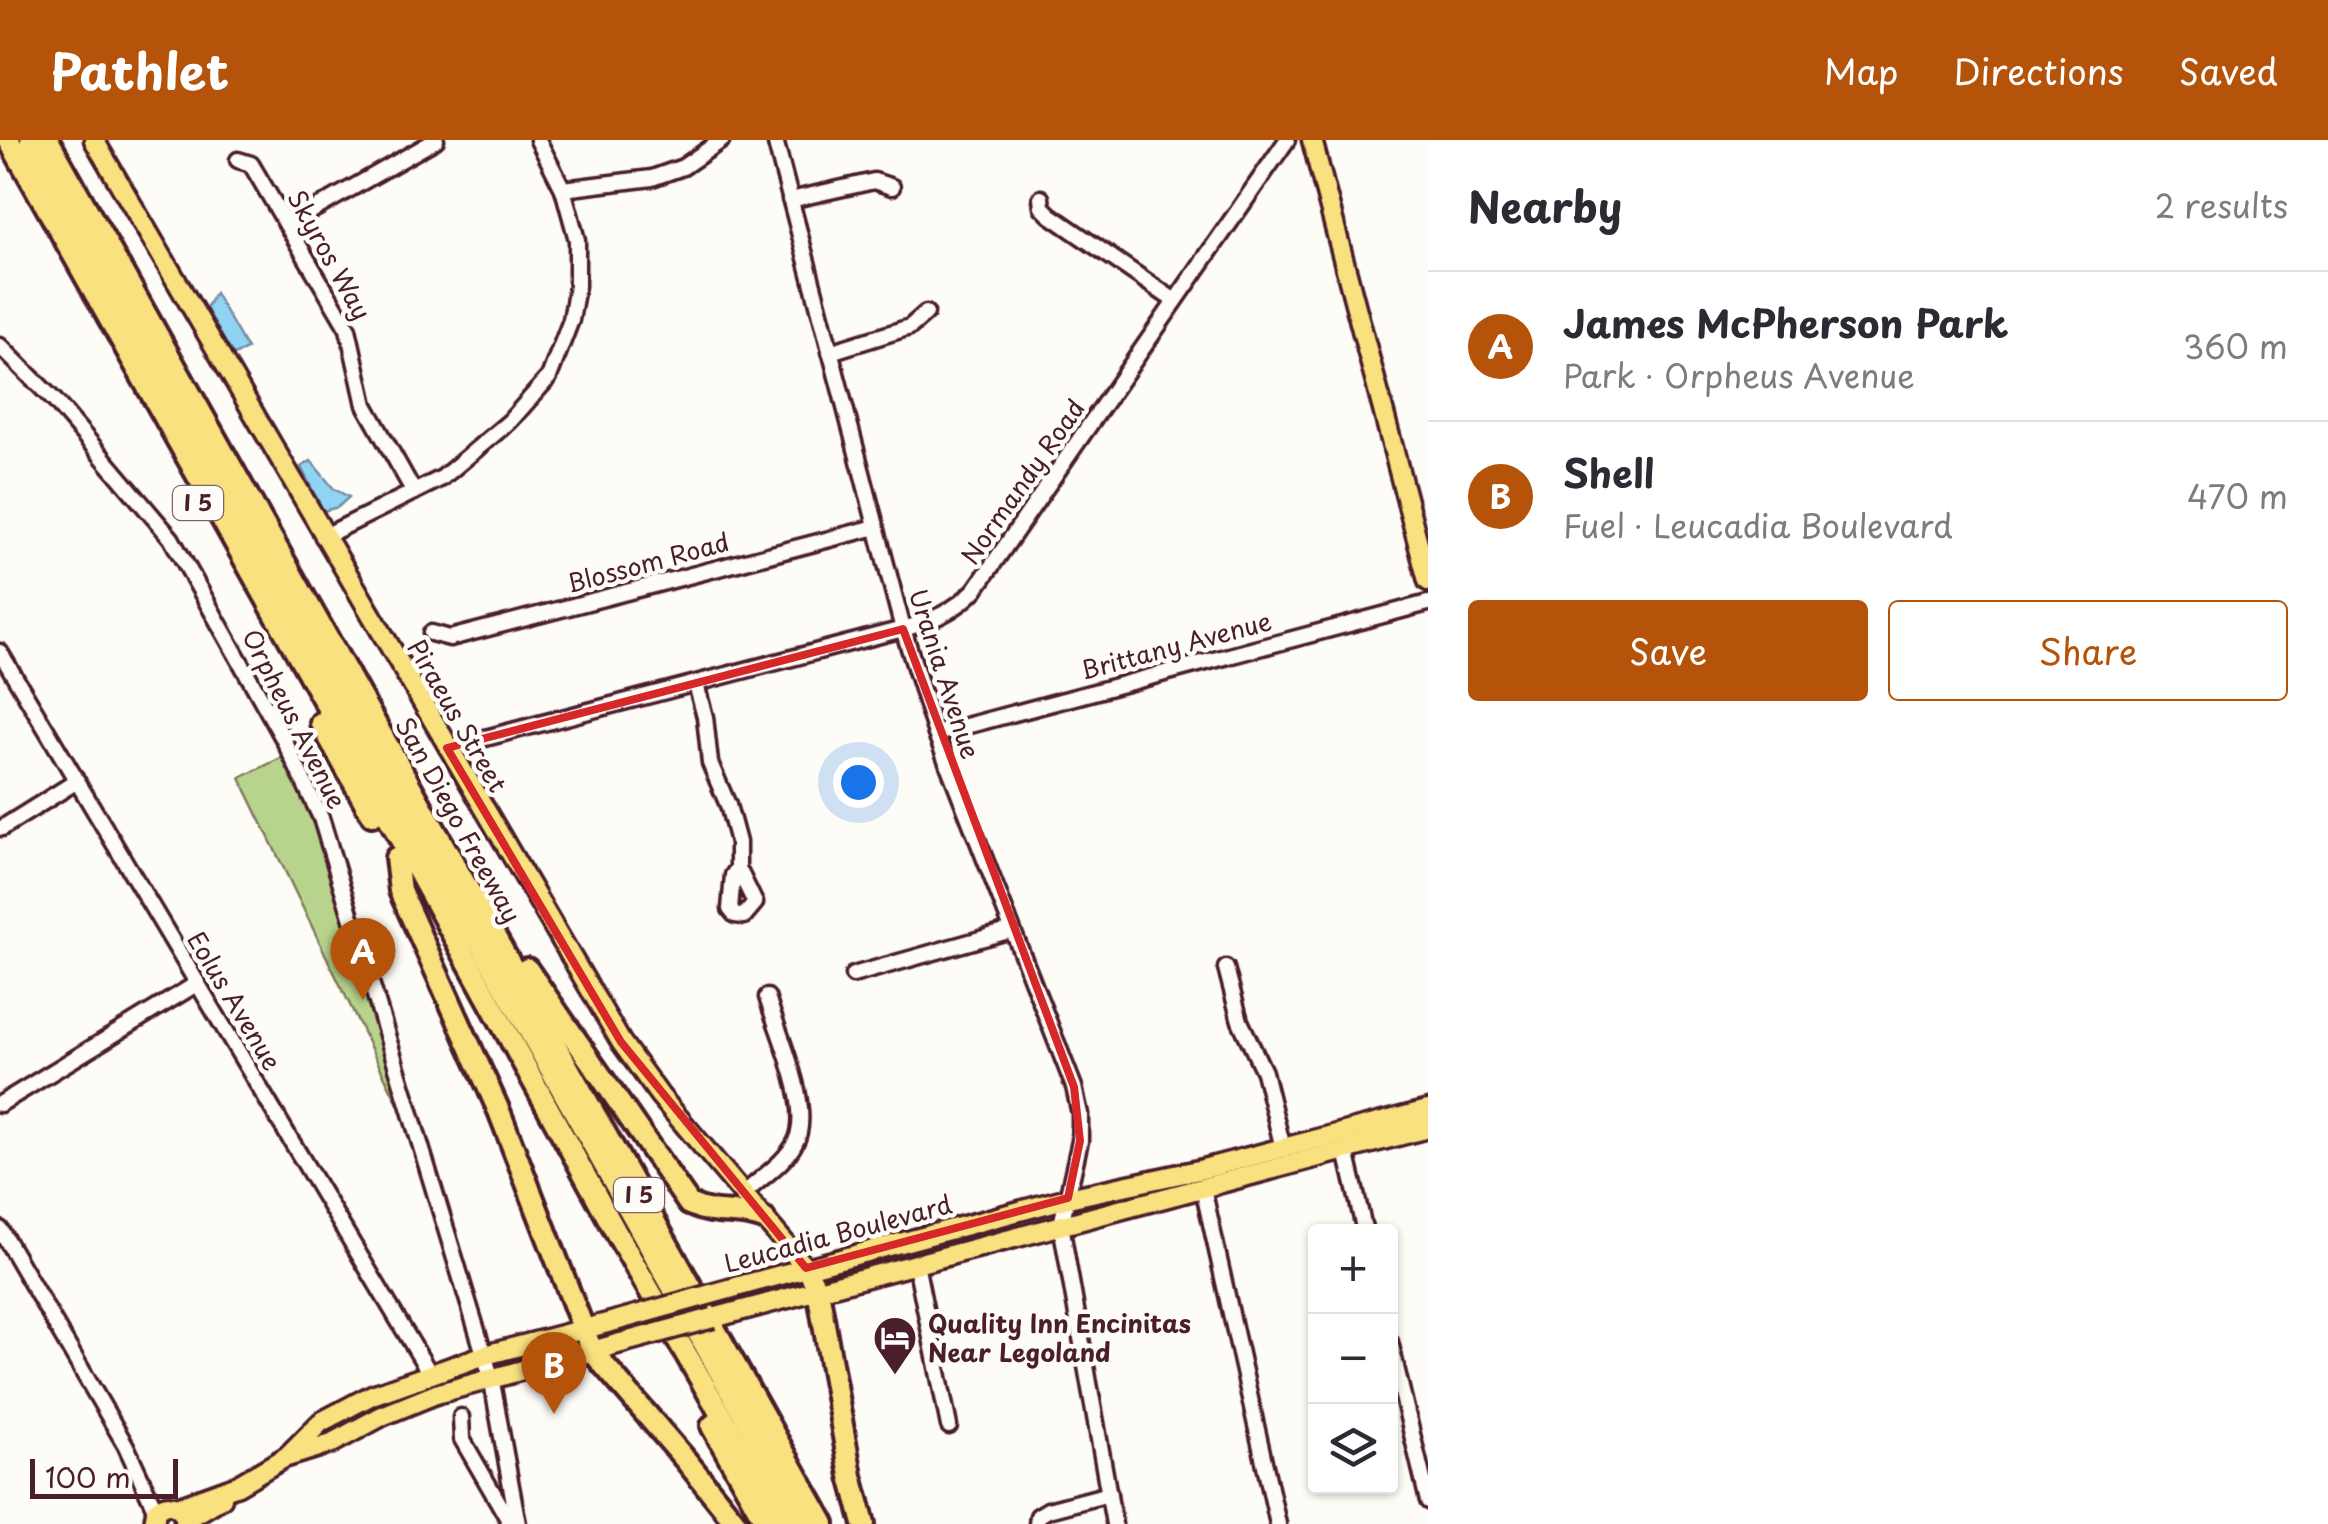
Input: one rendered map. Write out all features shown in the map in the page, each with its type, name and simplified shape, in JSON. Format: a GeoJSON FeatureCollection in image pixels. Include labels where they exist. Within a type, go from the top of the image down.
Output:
{"type":"FeatureCollection","features":[{"type":"Feature","properties":{"kind":"highway"},"geometry":{"type":"LineString","coordinates":[[10,140],[360,763],[645,1284],[784,1524]]}},
{"type":"Feature","properties":{"kind":"highway"},"geometry":{"type":"LineString","coordinates":[[31,140],[805,1524]]}},
{"type":"Feature","properties":{"kind":"highway","name":"San Diego Freeway"},"geometry":{"type":"LineString","coordinates":[[48,140],[824,1524]]}},
{"type":"Feature","properties":{"kind":"highway","name":"I 5"},"geometry":{"type":"LineString","coordinates":[[0,149],[768,1524]]}},
{"type":"Feature","properties":{"kind":"highway"},"geometry":{"type":"LineString","coordinates":[[396,858],[400,891],[499,1111],[592,1352],[737,1524]]}},
{"type":"Feature","properties":{"kind":"highway"},"geometry":{"type":"LineString","coordinates":[[455,865],[689,1204],[710,1214],[743,1211],[764,1220]]}},
{"type":"Feature","properties":{"kind":"highway"},"geometry":{"type":"LineString","coordinates":[[710,1214],[744,1194]]}},
{"type":"Feature","properties":{"kind":"highway"},"geometry":{"type":"LineString","coordinates":[[818,1290],[851,1476],[864,1524]]}},
{"type":"Feature","properties":{"kind":"main road","name":"Piraeus Street"},"geometry":{"type":"LineString","coordinates":[[94,140],[620,1042],[660,1096],[806,1268],[818,1290]]}},
{"type":"Feature","properties":{"kind":"main road"},"geometry":{"type":"LineString","coordinates":[[1312,140],[1428,581]]}},
{"type":"Feature","properties":{"kind":"main road","name":"Leucadia Boulevard"},"geometry":{"type":"LineString","coordinates":[[164,1517],[213,1505],[238,1484],[284,1458],[332,1443],[382,1416],[436,1394],[916,1264],[1065,1212],[1428,1110]]}},
{"type":"Feature","properties":{"kind":"main road","name":"Leucadia Boulevard"},"geometry":{"type":"LineString","coordinates":[[284,1458],[320,1422],[372,1395],[485,1355],[806,1268],[1065,1212],[1202,1188],[1428,1128]]}},
{"type":"Feature","properties":{"kind":"street"},"geometry":{"type":"LineString","coordinates":[[287,224],[436,140]]}},
{"type":"Feature","properties":{"kind":"street"},"geometry":{"type":"LineString","coordinates":[[323,537],[442,478],[471,456],[549,377],[572,320],[577,240],[563,189],[538,140]]}},
{"type":"Feature","properties":{"kind":"street"},"geometry":{"type":"LineString","coordinates":[[563,189],[652,178],[683,167],[722,140]]}},
{"type":"Feature","properties":{"kind":"street","name":"Urania Avenue"},"geometry":{"type":"LineString","coordinates":[[775,140],[902,629],[936,734],[1074,1087],[1080,1141],[1065,1212]]}},
{"type":"Feature","properties":{"kind":"street","name":"Normandy Road"},"geometry":{"type":"LineString","coordinates":[[446,748],[939,618],[975,590],[1287,140]]}},
{"type":"Feature","properties":{"kind":"street","name":"Skyros Way"},"geometry":{"type":"LineString","coordinates":[[238,160],[251,164],[348,329],[365,405],[414,492]]}},
{"type":"Feature","properties":{"kind":"street"},"geometry":{"type":"LineString","coordinates":[[790,200],[874,181],[892,187]]}},
{"type":"Feature","properties":{"kind":"street"},"geometry":{"type":"LineString","coordinates":[[1041,198],[1042,207],[1050,215],[1176,301]]}},
{"type":"Feature","properties":{"kind":"street"},"geometry":{"type":"LineString","coordinates":[[830,352],[910,327],[926,313]]}},
{"type":"Feature","properties":{"kind":"street","name":"Orpheus Avenue"},"geometry":{"type":"LineString","coordinates":[[0,346],[55,402],[171,538],[301,772],[321,818],[485,1355],[514,1524]]}},
{"type":"Feature","properties":{"kind":"street","name":"Blossom Road"},"geometry":{"type":"LineString","coordinates":[[431,633],[450,638],[876,527]]}},
{"type":"Feature","properties":{"kind":"street","name":"Brittany Avenue"},"geometry":{"type":"LineString","coordinates":[[936,734],[1428,603]]}},
{"type":"Feature","properties":{"kind":"street","name":"Eolus Avenue"},"geometry":{"type":"LineString","coordinates":[[0,652],[428,1372]]}},
{"type":"Feature","properties":{"kind":"street"},"geometry":{"type":"LineString","coordinates":[[696,684],[705,717],[710,763],[728,804],[738,842],[738,868]]}},
{"type":"Feature","properties":{"kind":"street"},"geometry":{"type":"LineString","coordinates":[[2,828],[77,782]]}},
{"type":"Feature","properties":{"kind":"street"},"geometry":{"type":"LineString","coordinates":[[852,975],[1012,930]]}},
{"type":"Feature","properties":{"kind":"street"},"geometry":{"type":"LineString","coordinates":[[1226,968],[1240,1021],[1264,1072],[1283,1148]]}},
{"type":"Feature","properties":{"kind":"street"},"geometry":{"type":"LineString","coordinates":[[0,1104],[198,982]]}},
{"type":"Feature","properties":{"kind":"street"},"geometry":{"type":"LineString","coordinates":[[744,1194],[793,1148],[803,1124],[800,1102],[767,998]]}},
{"type":"Feature","properties":{"kind":"street"},"geometry":{"type":"LineString","coordinates":[[1346,1150],[1362,1224]]}},
{"type":"Feature","properties":{"kind":"street"},"geometry":{"type":"LineString","coordinates":[[1202,1188],[1278,1524]]}},
{"type":"Feature","properties":{"kind":"street"},"geometry":{"type":"LineString","coordinates":[[1065,1212],[1114,1524]]}},
{"type":"Feature","properties":{"kind":"street"},"geometry":{"type":"LineString","coordinates":[[0,1230],[164,1517]]}},
{"type":"Feature","properties":{"kind":"street"},"geometry":{"type":"LineString","coordinates":[[916,1264],[950,1426]]}},
{"type":"Feature","properties":{"kind":"street"},"geometry":{"type":"LineString","coordinates":[[1398,1375],[1428,1501]]}},
{"type":"Feature","properties":{"kind":"street"},"geometry":{"type":"LineString","coordinates":[[461,1417],[462,1439],[514,1524]]}},
{"type":"Feature","properties":{"kind":"street"},"geometry":{"type":"LineString","coordinates":[[1037,1524],[1042,1512],[1109,1494]]}},
{"type":"Feature","properties":{"kind":"highlighted area"},"geometry":{"type":"Polygon","coordinates":[[[903,629],[1074,1087],[1080,1141],[1068,1198],[806,1268],[621,1042],[447,748],[903,629]]]}},
{"type":"Feature","properties":{"kind":"green space"},"geometry":{"type":"Polygon","coordinates":[[[293,752],[429,1168],[240,778],[293,752]]]}},
{"type":"Feature","properties":{"kind":"water"},"geometry":{"type":"Polygon","coordinates":[[[215,293],[247,349],[232,356],[206,308],[215,293]]]}},
{"type":"Feature","properties":{"kind":"water"},"geometry":{"type":"Polygon","coordinates":[[[311,461],[334,489],[349,497],[338,507],[323,511],[301,467],[311,461]]]}},
{"type":"Feature","properties":{"kind":"place","name":"James McPherson Park"},"geometry":{"type":"Point","coordinates":[363,1000]}},
{"type":"Feature","properties":{"kind":"place","name":"Quality Inn Encinitas Near Legoland"},"geometry":{"type":"Point","coordinates":[895,1376]}},
{"type":"Feature","properties":{"kind":"place","name":"Shell"},"geometry":{"type":"Point","coordinates":[554,1414]}}]}
